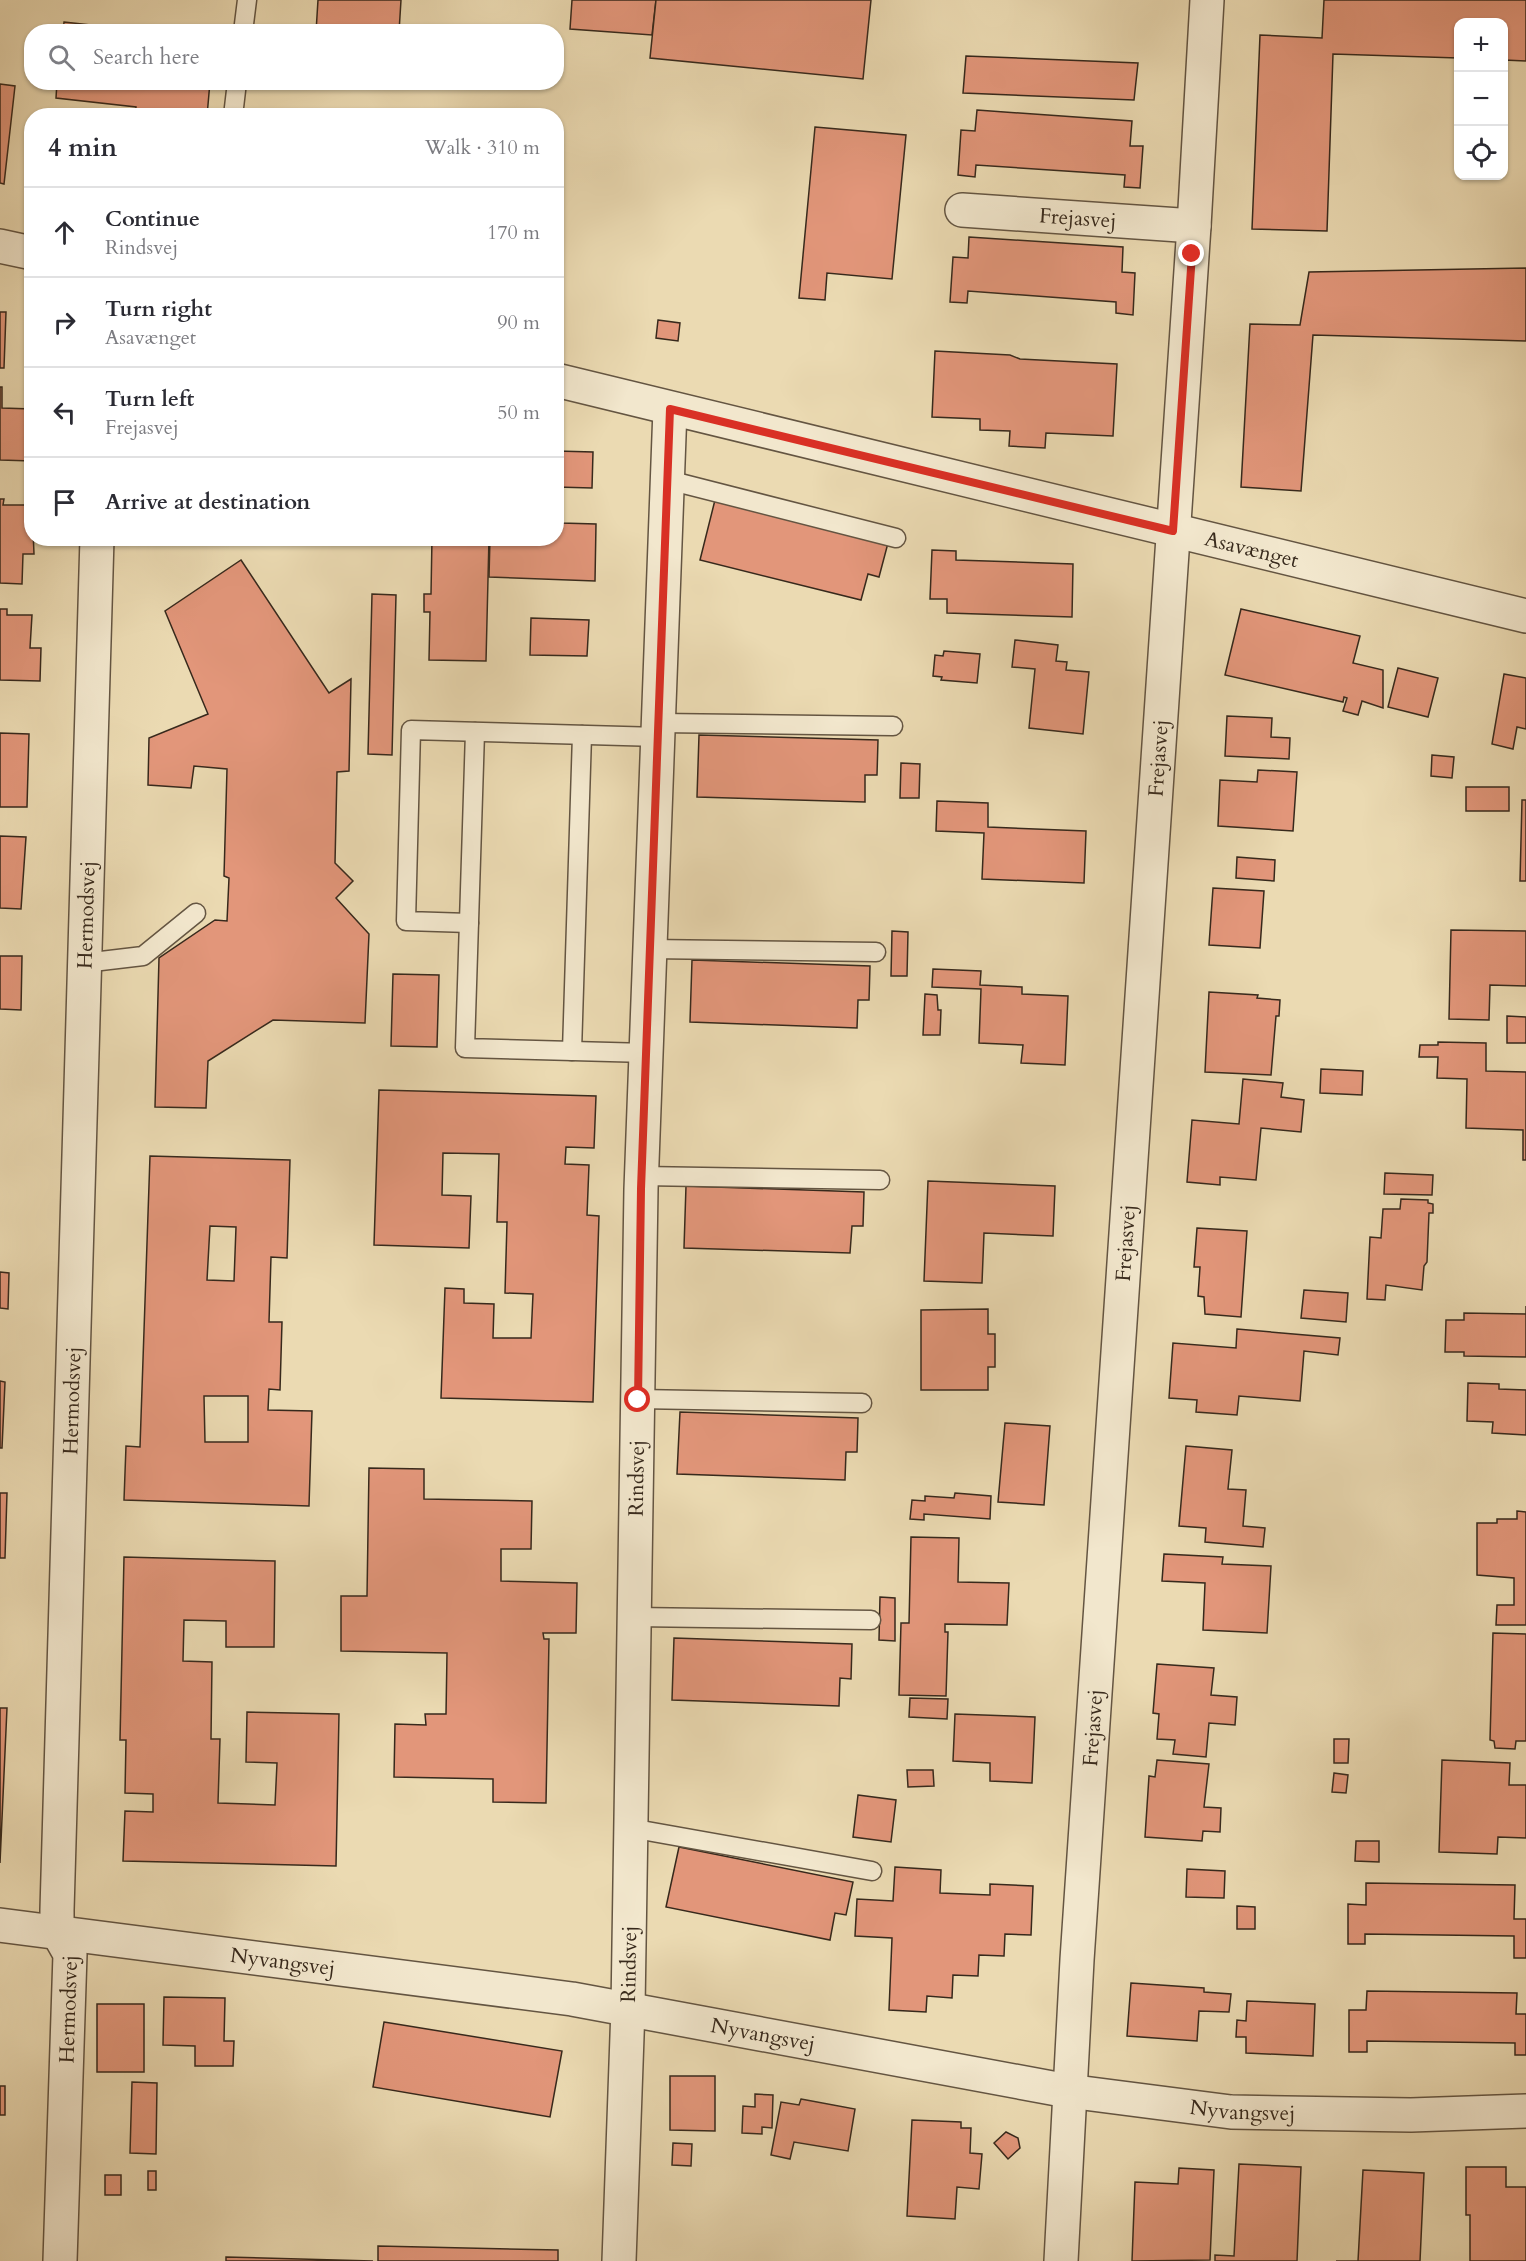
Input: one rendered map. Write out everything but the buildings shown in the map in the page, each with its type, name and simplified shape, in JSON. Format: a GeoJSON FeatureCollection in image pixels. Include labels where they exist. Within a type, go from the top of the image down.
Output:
{"type":"FeatureCollection","features":[{"type":"Feature","properties":{"kind":"street","name":"Frejasvej"},"geometry":{"type":"LineString","coordinates":[[1060,2261],[1068,2091],[1194,226],[1207,0]]}},
{"type":"Feature","properties":{"kind":"street","name":"Frejasvej"},"geometry":{"type":"LineString","coordinates":[[962,210],[1194,226]]}},
{"type":"Feature","properties":{"kind":"street"},"geometry":{"type":"LineString","coordinates":[[0,246],[24,252]]}},
{"type":"Feature","properties":{"kind":"street","name":"Asavænget"},"geometry":{"type":"LineString","coordinates":[[564,382],[1526,616]]}},
{"type":"Feature","properties":{"kind":"street","name":"Rindsvej"},"geometry":{"type":"LineString","coordinates":[[619,2261],[628,2008],[642,1176],[670,409]]}},
{"type":"Feature","properties":{"kind":"street","name":"Hermodsvej"},"geometry":{"type":"LineString","coordinates":[[60,2261],[70,1954],[57,1931],[97,546]]}},
{"type":"Feature","properties":{"kind":"street","name":"Nyvangsvej"},"geometry":{"type":"LineString","coordinates":[[0,1925],[572,1999],[1068,2091],[1232,2112],[1411,2115],[1526,2111]]}},
{"type":"Feature","properties":{"kind":"lane"},"geometry":{"type":"LineString","coordinates":[[244,24],[248,0]]}},
{"type":"Feature","properties":{"kind":"lane"},"geometry":{"type":"LineString","coordinates":[[234,108],[236,90]]}},
{"type":"Feature","properties":{"kind":"lane"},"geometry":{"type":"LineString","coordinates":[[668,480],[896,538]]}},
{"type":"Feature","properties":{"kind":"lane"},"geometry":{"type":"LineString","coordinates":[[469,923],[406,921],[411,730],[582,735],[658,730],[893,726]]}},
{"type":"Feature","properties":{"kind":"lane"},"geometry":{"type":"LineString","coordinates":[[475,732],[465,1048],[647,1053]]}},
{"type":"Feature","properties":{"kind":"lane"},"geometry":{"type":"LineString","coordinates":[[572,1051],[582,735]]}},
{"type":"Feature","properties":{"kind":"lane"},"geometry":{"type":"LineString","coordinates":[[84,963],[143,956],[196,913]]}},
{"type":"Feature","properties":{"kind":"lane"},"geometry":{"type":"LineString","coordinates":[[650,949],[876,952]]}},
{"type":"Feature","properties":{"kind":"lane"},"geometry":{"type":"LineString","coordinates":[[642,1176],[880,1180]]}},
{"type":"Feature","properties":{"kind":"lane"},"geometry":{"type":"LineString","coordinates":[[638,1400],[862,1403]]}},
{"type":"Feature","properties":{"kind":"lane"},"geometry":{"type":"LineString","coordinates":[[634,1617],[871,1620]]}},
{"type":"Feature","properties":{"kind":"lane"},"geometry":{"type":"LineString","coordinates":[[630,1828],[872,1871]]}},
{"type":"Feature","properties":{"kind":"route"},"geometry":{"type":"LineString","coordinates":[[638,1400],[641,1189],[670,409],[1173,531],[1192,254]]}}]}
